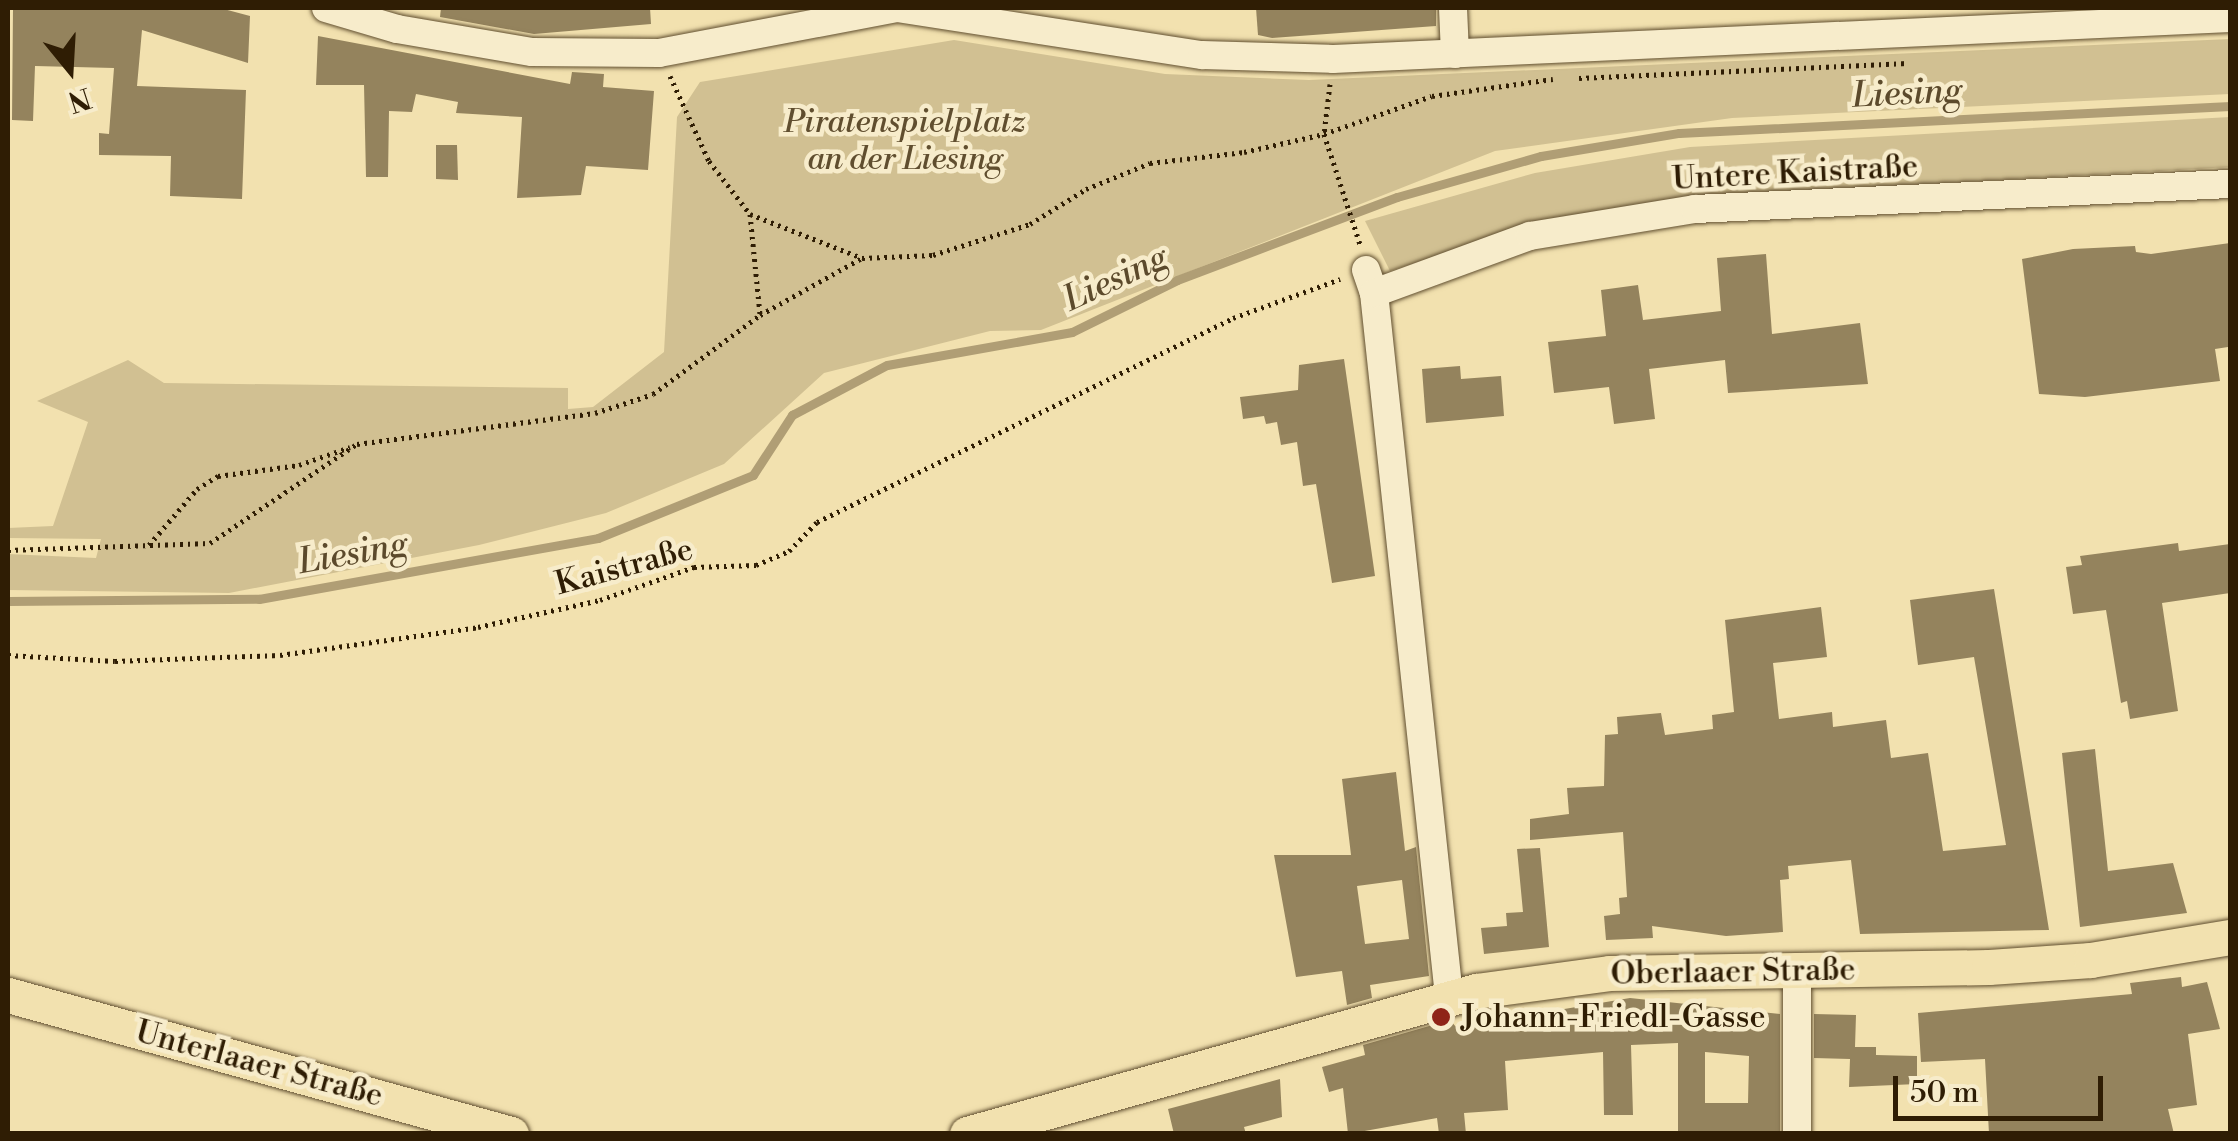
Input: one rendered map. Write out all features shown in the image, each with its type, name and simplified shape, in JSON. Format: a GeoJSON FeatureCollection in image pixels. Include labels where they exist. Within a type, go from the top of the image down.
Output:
{"type":"FeatureCollection","features":[{"type":"Feature","properties":{"kind":"main road","name":"Oberlaaer Straße"},"geometry":{"type":"LineString","coordinates":[[1040,1125],[1449,996],[1609,973],[1797,967],[1989,967],[2221,941]]}},
{"type":"Feature","properties":{"kind":"main road","name":"Unterlaaer Straße"},"geometry":{"type":"LineString","coordinates":[[8,995],[511,1134]]}},
{"type":"Feature","properties":{"kind":"main road"},"geometry":{"type":"LineString","coordinates":[[967,1134],[1040,1125]]}},
{"type":"Feature","properties":{"kind":"street"},"geometry":{"type":"LineString","coordinates":[[326,8],[397,30],[532,52],[658,52],[897,8],[1202,55],[1333,60],[2230,18]]}},
{"type":"Feature","properties":{"kind":"street"},"geometry":{"type":"LineString","coordinates":[[1452,8],[1455,54]]}},
{"type":"Feature","properties":{"kind":"street","name":"Untere Kaistraße"},"geometry":{"type":"LineString","coordinates":[[1367,272],[1530,236],[1695,210],[2230,184]]}},
{"type":"Feature","properties":{"kind":"street"},"geometry":{"type":"LineString","coordinates":[[1367,272],[1449,996]]}},
{"type":"Feature","properties":{"kind":"street"},"geometry":{"type":"LineString","coordinates":[[1797,967],[1798,1134]]}},
{"type":"Feature","properties":{"kind":"path"},"geometry":{"type":"LineString","coordinates":[[658,52],[709,161],[750,214],[862,258],[933,255],[1030,224],[1086,188],[1150,163],[1244,152],[1324,134],[1432,96],[1558,78],[1910,63]]}},
{"type":"Feature","properties":{"kind":"path"},"geometry":{"type":"LineString","coordinates":[[1333,60],[1324,134],[1367,272]]}},
{"type":"Feature","properties":{"kind":"path"},"geometry":{"type":"LineString","coordinates":[[750,214],[760,315]]}},
{"type":"Feature","properties":{"kind":"path"},"geometry":{"type":"LineString","coordinates":[[149,545],[198,489],[218,476],[300,465],[358,444],[595,413],[653,394],[760,315],[862,258]]}},
{"type":"Feature","properties":{"kind":"path","name":"Kaistraße"},"geometry":{"type":"LineString","coordinates":[[8,656],[115,661],[280,654],[478,628],[600,600],[694,567],[756,564],[789,551],[817,522],[1232,318],[1367,272]]}},
{"type":"Feature","properties":{"kind":"path"},"geometry":{"type":"LineString","coordinates":[[8,550],[210,543],[358,444]]}},
{"type":"Feature","properties":{"kind":"green space","name":"Piratenspielplatz an der Liesing"},"geometry":{"type":"Polygon","coordinates":[[[2230,39],[2230,94],[1732,118],[1495,151],[1041,330],[990,331],[824,373],[724,464],[606,513],[479,545],[229,593],[8,590],[8,554],[96,558],[101,539],[8,538],[8,528],[53,526],[88,422],[37,401],[128,360],[164,383],[568,388],[568,409],[593,407],[664,352],[677,117],[700,82],[954,40],[1165,74],[1309,80],[2230,39]]]}},
{"type":"Feature","properties":{"kind":"green space"},"geometry":{"type":"Polygon","coordinates":[[[2230,117],[2230,167],[1680,198],[1534,224],[1390,271],[1365,221],[1535,173],[1690,147],[2230,117]]]}},
{"type":"Feature","properties":{"kind":"building"},"geometry":{"type":"Polygon","coordinates":[[[13,8],[220,8],[250,16],[248,63],[142,30],[137,86],[246,90],[242,199],[170,196],[171,156],[99,155],[99,133],[109,134],[114,68],[35,66],[33,121],[12,120],[13,8]]]}},
{"type":"Feature","properties":{"kind":"building"},"geometry":{"type":"Polygon","coordinates":[[[441,8],[650,8],[651,24],[534,34],[440,17],[441,8]]]}},
{"type":"Feature","properties":{"kind":"building"},"geometry":{"type":"Polygon","coordinates":[[[1256,8],[1436,8],[1436,26],[1272,38],[1258,35],[1256,8]]]}},
{"type":"Feature","properties":{"kind":"building"},"geometry":{"type":"Polygon","coordinates":[[[318,36],[570,84],[572,72],[604,74],[603,87],[654,91],[648,170],[586,166],[581,195],[517,198],[522,117],[456,113],[458,102],[416,94],[412,112],[389,111],[388,177],[366,177],[364,85],[316,85],[318,36]]]}},
{"type":"Feature","properties":{"kind":"building"},"geometry":{"type":"Polygon","coordinates":[[[436,145],[457,145],[458,180],[436,179],[436,145]]]}},
{"type":"Feature","properties":{"kind":"building"},"geometry":{"type":"Polygon","coordinates":[[[2230,243],[2230,336],[2228,347],[2215,349],[2220,381],[2085,397],[2039,394],[2022,259],[2073,249],[2135,246],[2136,252],[2151,254],[2230,243]]]}},
{"type":"Feature","properties":{"kind":"building"},"geometry":{"type":"Polygon","coordinates":[[[1766,254],[1772,334],[1860,323],[1868,384],[1728,393],[1725,360],[1649,369],[1655,419],[1614,424],[1609,387],[1554,393],[1548,342],[1606,336],[1601,290],[1638,285],[1643,320],[1721,311],[1717,258],[1766,254]]]}},
{"type":"Feature","properties":{"kind":"building"},"geometry":{"type":"Polygon","coordinates":[[[1344,359],[1375,576],[1332,583],[1316,484],[1303,486],[1297,442],[1281,445],[1277,422],[1266,424],[1264,416],[1243,419],[1240,397],[1298,390],[1299,365],[1344,359]]]}},
{"type":"Feature","properties":{"kind":"building"},"geometry":{"type":"Polygon","coordinates":[[[1460,366],[1461,379],[1501,376],[1504,416],[1426,423],[1422,369],[1460,366]]]}},
{"type":"Feature","properties":{"kind":"building"},"geometry":{"type":"Polygon","coordinates":[[[2178,543],[2179,551],[2230,544],[2230,593],[2162,603],[2178,711],[2130,719],[2127,701],[2121,703],[2106,610],[2073,614],[2066,567],[2082,565],[2080,556],[2178,543]]]}},
{"type":"Feature","properties":{"kind":"building"},"geometry":{"type":"Polygon","coordinates":[[[1994,589],[2049,930],[1860,934],[1851,860],[1788,866],[1789,879],[1780,880],[1783,932],[1726,936],[1652,926],[1653,938],[1606,940],[1604,916],[1620,914],[1619,898],[1627,897],[1623,832],[1530,840],[1530,819],[1569,814],[1567,788],[1604,786],[1605,735],[1618,734],[1617,717],[1661,713],[1665,735],[1713,729],[1712,715],[1734,712],[1725,620],[1821,607],[1827,657],[1773,663],[1779,719],[1832,712],[1833,727],[1886,720],[1891,758],[1928,753],[1943,851],[2006,845],[1974,657],[1918,665],[1910,600],[1994,589]]]}},
{"type":"Feature","properties":{"kind":"building"},"geometry":{"type":"Polygon","coordinates":[[[2095,749],[2108,871],[2173,863],[2187,913],[2080,927],[2062,753],[2095,749]]]}},
{"type":"Feature","properties":{"kind":"building"},"geometry":{"type":"Polygon","coordinates":[[[1396,772],[1405,851],[1416,847],[1429,976],[1370,985],[1372,998],[1347,1005],[1342,971],[1296,977],[1274,855],[1351,855],[1342,779],[1396,772]],[[1402,880],[1357,886],[1365,944],[1409,939],[1402,880]]]}},
{"type":"Feature","properties":{"kind":"building"},"geometry":{"type":"Polygon","coordinates":[[[1540,848],[1549,947],[1484,954],[1481,928],[1507,926],[1506,913],[1523,912],[1517,849],[1540,848]]]}},
{"type":"Feature","properties":{"kind":"building"},"geometry":{"type":"Polygon","coordinates":[[[2181,977],[2182,987],[2207,982],[2220,1029],[2188,1034],[2197,1105],[2168,1109],[2174,1134],[1989,1134],[1985,1059],[1921,1062],[1918,1013],[2132,994],[2130,983],[2181,977]]]}},
{"type":"Feature","properties":{"kind":"building"},"geometry":{"type":"Polygon","coordinates":[[[1630,998],[1780,1014],[1780,1134],[1678,1134],[1678,1043],[1631,1045],[1633,1115],[1604,1115],[1603,1052],[1505,1061],[1508,1110],[1464,1113],[1466,1134],[1439,1134],[1437,1118],[1348,1134],[1343,1088],[1329,1092],[1322,1067],[1365,1055],[1363,1045],[1450,1020],[1456,1027],[1630,998]],[[1705,1052],[1705,1103],[1748,1103],[1749,1056],[1705,1052]]]}},
{"type":"Feature","properties":{"kind":"building"},"geometry":{"type":"Polygon","coordinates":[[[1814,1014],[1856,1015],[1855,1047],[1876,1047],[1876,1055],[1917,1056],[1917,1084],[1849,1087],[1850,1059],[1814,1058],[1814,1014]]]}},
{"type":"Feature","properties":{"kind":"building"},"geometry":{"type":"Polygon","coordinates":[[[1280,1079],[1282,1117],[1244,1127],[1246,1134],[1174,1134],[1168,1109],[1280,1079]]]}},
{"type":"Feature","properties":{"kind":"waterway","name":"Liesing"},"geometry":{"type":"LineString","coordinates":[[8,601],[259,599],[598,538],[753,475],[792,415],[887,365],[1072,332],[1177,280],[1397,197],[1541,156],[1679,133],[2230,106]]}},
{"type":"Feature","properties":{"kind":"place","name":"Johann-Friedl-Gasse"},"geometry":{"type":"Point","coordinates":[1441,1017]}}]}
